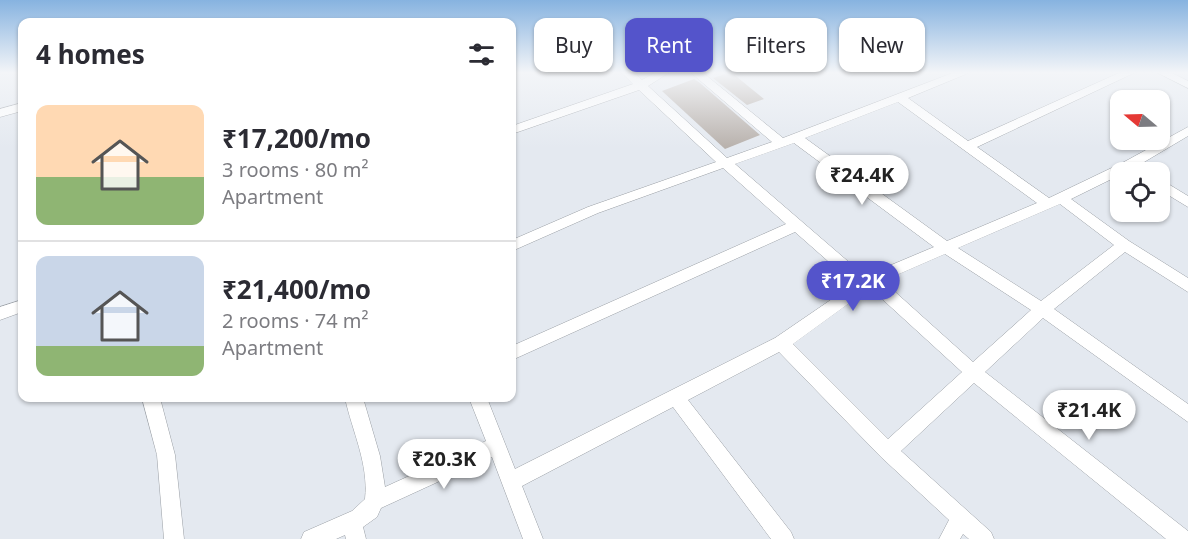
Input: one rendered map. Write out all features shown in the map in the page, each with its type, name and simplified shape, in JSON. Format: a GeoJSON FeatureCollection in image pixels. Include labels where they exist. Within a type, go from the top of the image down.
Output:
{"type":"FeatureCollection","features":[{"type":"Feature","properties":{"kind":"street"},"geometry":{"type":"LineString","coordinates":[[516,129],[606,97]]}},
{"type":"Feature","properties":{"kind":"street"},"geometry":{"type":"LineString","coordinates":[[654,97],[796,225],[868,282],[973,372],[1182,539]]}},
{"type":"Feature","properties":{"kind":"street"},"geometry":{"type":"LineString","coordinates":[[725,97],[781,143]]}},
{"type":"Feature","properties":{"kind":"street"},"geometry":{"type":"LineString","coordinates":[[967,146],[1075,97]]}},
{"type":"Feature","properties":{"kind":"street"},"geometry":{"type":"LineString","coordinates":[[516,244],[593,210],[796,138],[900,98],[967,146],[1188,286]]}},
{"type":"Feature","properties":{"kind":"street"},"geometry":{"type":"LineString","coordinates":[[0,113],[18,109]]}},
{"type":"Feature","properties":{"kind":"street"},"geometry":{"type":"LineString","coordinates":[[1145,162],[1188,131]]}},
{"type":"Feature","properties":{"kind":"street"},"geometry":{"type":"LineString","coordinates":[[796,138],[946,248],[1042,309],[1188,414]]}},
{"type":"Feature","properties":{"kind":"street"},"geometry":{"type":"LineString","coordinates":[[510,482],[781,343],[868,282],[1110,179]]}},
{"type":"Feature","properties":{"kind":"street"},"geometry":{"type":"LineString","coordinates":[[1170,190],[1188,202]]}},
{"type":"Feature","properties":{"kind":"street"},"geometry":{"type":"LineString","coordinates":[[516,351],[796,225]]}},
{"type":"Feature","properties":{"kind":"street"},"geometry":{"type":"LineString","coordinates":[[888,451],[1042,309],[1124,245]]}},
{"type":"Feature","properties":{"kind":"street"},"geometry":{"type":"LineString","coordinates":[[0,314],[18,307]]}},
{"type":"Feature","properties":{"kind":"street"},"geometry":{"type":"LineString","coordinates":[[781,343],[888,451],[984,539]]}},
{"type":"Feature","properties":{"kind":"street"},"geometry":{"type":"LineString","coordinates":[[676,398],[784,539]]}},
{"type":"Feature","properties":{"kind":"street"},"geometry":{"type":"LineString","coordinates":[[152,402],[166,455],[174,539]]}},
{"type":"Feature","properties":{"kind":"street"},"geometry":{"type":"LineString","coordinates":[[311,539],[354,530],[376,501],[377,485],[355,402]]}},
{"type":"Feature","properties":{"kind":"street"},"geometry":{"type":"LineString","coordinates":[[479,402],[533,539]]}},
{"type":"Feature","properties":{"kind":"street"},"geometry":{"type":"LineString","coordinates":[[376,501],[495,446]]}},
{"type":"Feature","properties":{"kind":"street"},"geometry":{"type":"LineString","coordinates":[[949,539],[962,518]]}},
{"type":"Feature","properties":{"kind":"building"},"geometry":{"type":"Polygon","coordinates":[[[669,97],[716,97],[760,135],[725,149],[669,97]]]}},
{"type":"Feature","properties":{"kind":"building"},"geometry":{"type":"Polygon","coordinates":[[[737,97],[762,97],[764,99],[747,105],[737,97]]]}}]}
